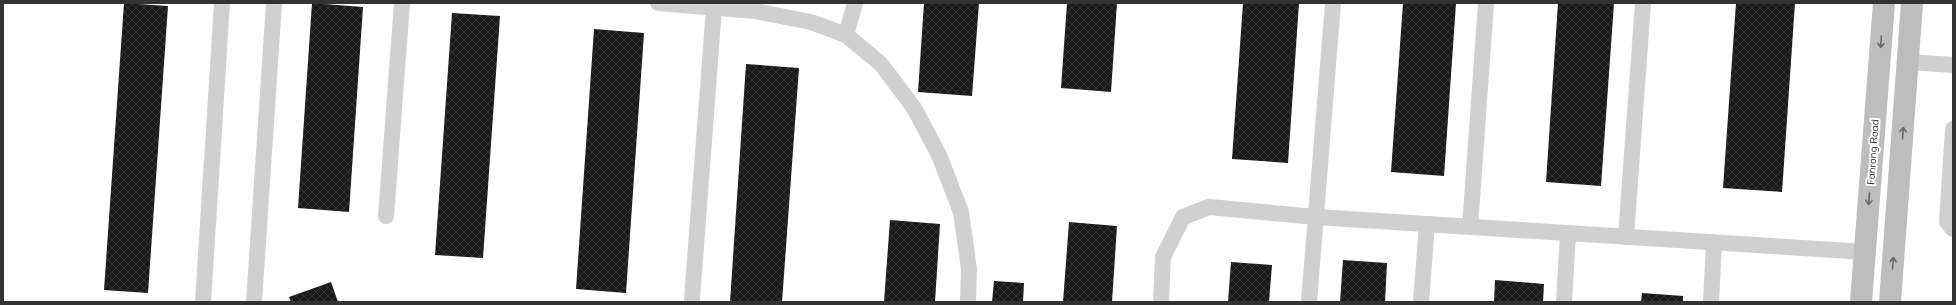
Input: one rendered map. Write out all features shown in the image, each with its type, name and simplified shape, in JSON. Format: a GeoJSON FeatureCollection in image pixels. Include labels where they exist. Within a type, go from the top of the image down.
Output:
{"type":"FeatureCollection","features":[{"type":"Feature","properties":{"kind":"main road","name":"Fanrong Road"},"geometry":{"type":"LineString","coordinates":[[1861,302],[1884,3]]}},
{"type":"Feature","properties":{"kind":"main road"},"geometry":{"type":"LineString","coordinates":[[1890,302],[1912,3]]}},
{"type":"Feature","properties":{"kind":"lane"},"geometry":{"type":"LineString","coordinates":[[203,302],[222,3]]}},
{"type":"Feature","properties":{"kind":"lane"},"geometry":{"type":"LineString","coordinates":[[254,302],[274,3]]}},
{"type":"Feature","properties":{"kind":"lane"},"geometry":{"type":"LineString","coordinates":[[386,216],[402,3]]}},
{"type":"Feature","properties":{"kind":"lane"},"geometry":{"type":"LineString","coordinates":[[658,3],[755,11],[811,22],[846,35],[881,64],[914,108],[939,155],[961,212],[969,269],[968,302]]}},
{"type":"Feature","properties":{"kind":"lane"},"geometry":{"type":"LineString","coordinates":[[846,35],[855,3]]}},
{"type":"Feature","properties":{"kind":"lane"},"geometry":{"type":"LineString","coordinates":[[1309,302],[1333,3]]}},
{"type":"Feature","properties":{"kind":"lane"},"geometry":{"type":"LineString","coordinates":[[1470,227],[1486,3]]}},
{"type":"Feature","properties":{"kind":"lane"},"geometry":{"type":"LineString","coordinates":[[1626,237],[1643,3]]}},
{"type":"Feature","properties":{"kind":"lane"},"geometry":{"type":"LineString","coordinates":[[692,299],[714,8]]}},
{"type":"Feature","properties":{"kind":"lane"},"geometry":{"type":"LineString","coordinates":[[1908,62],[1953,65]]}},
{"type":"Feature","properties":{"kind":"lane"},"geometry":{"type":"LineString","coordinates":[[1953,129],[1946,222],[1953,229]]}},
{"type":"Feature","properties":{"kind":"lane"},"geometry":{"type":"LineString","coordinates":[[1161,302],[1163,257],[1183,217],[1209,207],[1316,217],[1865,252]]}},
{"type":"Feature","properties":{"kind":"lane"},"geometry":{"type":"LineString","coordinates":[[1421,302],[1427,224]]}},
{"type":"Feature","properties":{"kind":"lane"},"geometry":{"type":"LineString","coordinates":[[1564,302],[1568,233]]}},
{"type":"Feature","properties":{"kind":"lane"},"geometry":{"type":"LineString","coordinates":[[1711,302],[1714,242]]}},
{"type":"Feature","properties":{"kind":"building"},"geometry":{"type":"Polygon","coordinates":[[[124,3],[168,6],[148,293],[104,290],[124,3]]]}},
{"type":"Feature","properties":{"kind":"building"},"geometry":{"type":"Polygon","coordinates":[[[312,3],[363,7],[349,212],[298,208],[312,3]]]}},
{"type":"Feature","properties":{"kind":"building"},"geometry":{"type":"Polygon","coordinates":[[[924,3],[979,3],[972,96],[918,92],[924,3]]]}},
{"type":"Feature","properties":{"kind":"building"},"geometry":{"type":"Polygon","coordinates":[[[1067,3],[1117,3],[1111,92],[1061,88],[1067,3]]]}},
{"type":"Feature","properties":{"kind":"building"},"geometry":{"type":"Polygon","coordinates":[[[1243,3],[1299,3],[1288,163],[1232,159],[1243,3]]]}},
{"type":"Feature","properties":{"kind":"building"},"geometry":{"type":"Polygon","coordinates":[[[1403,3],[1456,3],[1444,176],[1391,172],[1403,3]]]}},
{"type":"Feature","properties":{"kind":"building"},"geometry":{"type":"Polygon","coordinates":[[[1558,3],[1614,3],[1601,186],[1546,182],[1558,3]]]}},
{"type":"Feature","properties":{"kind":"building"},"geometry":{"type":"Polygon","coordinates":[[[1736,3],[1795,3],[1782,192],[1723,188],[1736,3]]]}},
{"type":"Feature","properties":{"kind":"building"},"geometry":{"type":"Polygon","coordinates":[[[452,13],[500,16],[483,258],[435,255],[452,13]]]}},
{"type":"Feature","properties":{"kind":"building"},"geometry":{"type":"Polygon","coordinates":[[[594,29],[644,33],[626,293],[576,289],[594,29]]]}},
{"type":"Feature","properties":{"kind":"building"},"geometry":{"type":"Polygon","coordinates":[[[746,64],[799,68],[782,302],[730,302],[746,64]]]}},
{"type":"Feature","properties":{"kind":"building"},"geometry":{"type":"Polygon","coordinates":[[[890,220],[940,224],[935,302],[884,302],[890,220]]]}},
{"type":"Feature","properties":{"kind":"building"},"geometry":{"type":"Polygon","coordinates":[[[1069,222],[1117,226],[1112,302],[1063,302],[1069,222]]]}},
{"type":"Feature","properties":{"kind":"building"},"geometry":{"type":"Polygon","coordinates":[[[1343,260],[1387,263],[1385,302],[1340,302],[1343,260]]]}},
{"type":"Feature","properties":{"kind":"building"},"geometry":{"type":"Polygon","coordinates":[[[1231,262],[1272,265],[1269,302],[1228,302],[1231,262]]]}},
{"type":"Feature","properties":{"kind":"building"},"geometry":{"type":"Polygon","coordinates":[[[1495,280],[1544,284],[1543,302],[1494,302],[1495,280]]]}},
{"type":"Feature","properties":{"kind":"building"},"geometry":{"type":"Polygon","coordinates":[[[994,281],[1024,283],[1023,302],[992,302],[994,281]]]}},
{"type":"Feature","properties":{"kind":"building"},"geometry":{"type":"Polygon","coordinates":[[[331,282],[338,302],[291,302],[289,297],[331,282]]]}},
{"type":"Feature","properties":{"kind":"building"},"geometry":{"type":"Polygon","coordinates":[[[1642,293],[1683,296],[1683,302],[1641,302],[1642,293]]]}}]}
